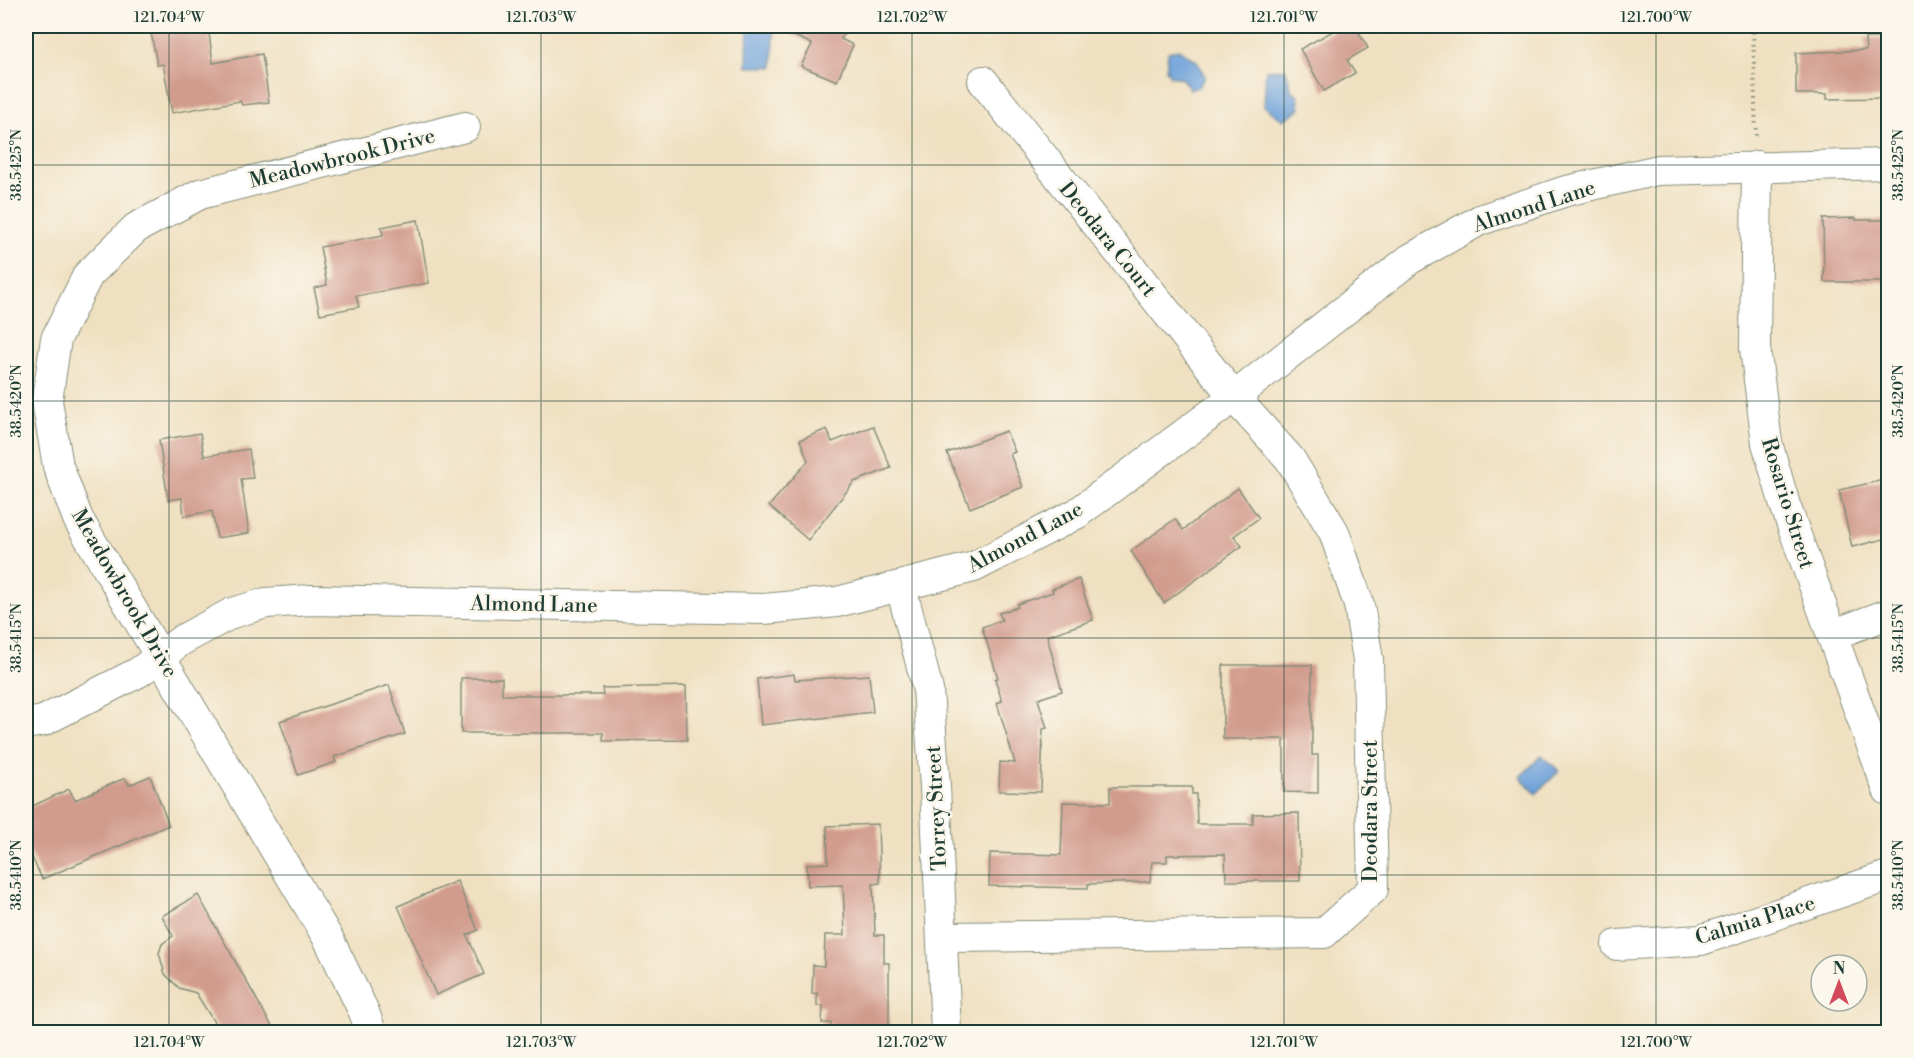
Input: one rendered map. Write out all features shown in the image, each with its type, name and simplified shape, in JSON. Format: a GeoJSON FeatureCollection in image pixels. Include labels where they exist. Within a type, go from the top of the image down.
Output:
{"type":"FeatureCollection","features":[{"type":"Feature","properties":{"kind":"street","name":"Deodara Court"},"geometry":{"type":"LineString","coordinates":[[983,81],[1234,397]]}},
{"type":"Feature","properties":{"kind":"street","name":"Meadowbrook Drive"},"geometry":{"type":"LineString","coordinates":[[371,1032],[364,1012],[328,938],[78,519],[58,466],[47,401],[56,339],[88,275],[136,228],[200,194],[465,127]]}},
{"type":"Feature","properties":{"kind":"street","name":"Almond Lane"},"geometry":{"type":"LineString","coordinates":[[26,724],[43,721],[128,677],[160,655],[232,613],[266,603],[371,601],[764,609],[837,602],[975,567],[1076,514],[1234,397],[1410,259],[1480,220],[1566,191],[1658,170],[1888,164]]}},
{"type":"Feature","properties":{"kind":"street","name":"Rosario Street"},"geometry":{"type":"LineString","coordinates":[[1757,166],[1755,348],[1767,443],[1785,506],[1888,790]]}},
{"type":"Feature","properties":{"kind":"street","name":"Deodara Street"},"geometry":{"type":"LineString","coordinates":[[942,937],[1324,933],[1373,889],[1368,660],[1359,605],[1334,532],[1290,459],[1234,397]]}},
{"type":"Feature","properties":{"kind":"street","name":"Torrey Street"},"geometry":{"type":"LineString","coordinates":[[901,587],[928,690],[935,786],[946,1032]]}},
{"type":"Feature","properties":{"kind":"street"},"geometry":{"type":"LineString","coordinates":[[1832,635],[1888,614]]}},
{"type":"Feature","properties":{"kind":"street","name":"Calmia Place"},"geometry":{"type":"LineString","coordinates":[[1617,945],[1701,940],[1888,876]]}},
{"type":"Feature","properties":{"kind":"path"},"geometry":{"type":"LineString","coordinates":[[1753,26],[1757,166]]}},
{"type":"Feature","properties":{"kind":"water"},"geometry":{"type":"Polygon","coordinates":[[[748,26],[774,26],[773,67],[747,67],[748,26]]]}},
{"type":"Feature","properties":{"kind":"water"},"geometry":{"type":"Polygon","coordinates":[[[1178,49],[1197,61],[1205,77],[1198,87],[1190,89],[1181,78],[1170,76],[1166,69],[1168,52],[1178,49]]]}},
{"type":"Feature","properties":{"kind":"water"},"geometry":{"type":"Polygon","coordinates":[[[1286,69],[1291,90],[1298,95],[1300,109],[1283,120],[1264,106],[1266,70],[1286,69]]]}},
{"type":"Feature","properties":{"kind":"water"},"geometry":{"type":"Polygon","coordinates":[[[1542,755],[1559,771],[1536,794],[1520,777],[1542,755]]]}},
{"type":"Feature","properties":{"kind":"building"},"geometry":{"type":"Polygon","coordinates":[[[208,26],[213,63],[262,54],[269,102],[242,105],[240,101],[172,113],[163,64],[157,65],[151,33],[208,26]]]}},
{"type":"Feature","properties":{"kind":"building"},"geometry":{"type":"Polygon","coordinates":[[[773,26],[848,26],[841,39],[853,45],[837,81],[801,66],[812,44],[773,26]]]}},
{"type":"Feature","properties":{"kind":"building"},"geometry":{"type":"Polygon","coordinates":[[[1342,26],[1355,26],[1368,48],[1347,60],[1355,73],[1324,91],[1300,49],[1342,26]]]}},
{"type":"Feature","properties":{"kind":"building"},"geometry":{"type":"Polygon","coordinates":[[[1865,38],[1888,38],[1888,98],[1827,99],[1827,94],[1796,94],[1796,53],[1866,50],[1865,38]]]}},
{"type":"Feature","properties":{"kind":"building"},"geometry":{"type":"Polygon","coordinates":[[[1856,218],[1856,220],[1888,220],[1888,282],[1824,282],[1823,219],[1856,218]]]}},
{"type":"Feature","properties":{"kind":"building"},"geometry":{"type":"Polygon","coordinates":[[[418,220],[429,283],[356,296],[359,307],[320,314],[314,288],[327,285],[320,247],[383,235],[381,227],[418,220]]]}},
{"type":"Feature","properties":{"kind":"building"},"geometry":{"type":"Polygon","coordinates":[[[873,426],[891,468],[854,482],[808,540],[769,506],[808,461],[800,440],[827,429],[832,442],[873,426]]]}},
{"type":"Feature","properties":{"kind":"building"},"geometry":{"type":"Polygon","coordinates":[[[1006,431],[1015,452],[1010,454],[1023,487],[970,508],[947,453],[1006,431]]]}},
{"type":"Feature","properties":{"kind":"building"},"geometry":{"type":"Polygon","coordinates":[[[200,433],[204,456],[249,449],[253,478],[241,479],[249,533],[217,538],[212,511],[184,516],[182,498],[168,500],[159,440],[200,433]]]}},
{"type":"Feature","properties":{"kind":"building"},"geometry":{"type":"Polygon","coordinates":[[[1888,479],[1888,538],[1852,547],[1839,490],[1888,479]]]}},
{"type":"Feature","properties":{"kind":"building"},"geometry":{"type":"Polygon","coordinates":[[[1238,488],[1259,518],[1234,536],[1242,546],[1164,603],[1131,551],[1175,519],[1183,530],[1238,488]]]}},
{"type":"Feature","properties":{"kind":"building"},"geometry":{"type":"Polygon","coordinates":[[[1079,579],[1093,620],[1047,636],[1062,691],[1038,699],[1047,728],[1043,729],[1041,792],[999,791],[1000,762],[1015,763],[997,703],[1002,701],[995,679],[998,678],[982,627],[1002,620],[999,613],[1018,607],[1017,604],[1053,592],[1052,589],[1079,579]]]}},
{"type":"Feature","properties":{"kind":"building"},"geometry":{"type":"Polygon","coordinates":[[[1223,665],[1312,665],[1312,755],[1318,755],[1318,793],[1284,792],[1284,739],[1223,739],[1223,665]]]}},
{"type":"Feature","properties":{"kind":"building"},"geometry":{"type":"Polygon","coordinates":[[[794,674],[795,680],[869,675],[873,712],[761,725],[757,679],[794,674]]]}},
{"type":"Feature","properties":{"kind":"building"},"geometry":{"type":"Polygon","coordinates":[[[461,678],[502,678],[502,695],[603,695],[602,688],[686,686],[687,740],[603,741],[603,733],[461,733],[461,678]]]}},
{"type":"Feature","properties":{"kind":"building"},"geometry":{"type":"Polygon","coordinates":[[[389,685],[405,734],[334,757],[336,762],[298,775],[280,721],[389,685]]]}},
{"type":"Feature","properties":{"kind":"building"},"geometry":{"type":"Polygon","coordinates":[[[150,776],[169,825],[42,879],[26,844],[26,809],[69,789],[75,800],[125,778],[129,785],[150,776]]]}},
{"type":"Feature","properties":{"kind":"building"},"geometry":{"type":"Polygon","coordinates":[[[1110,787],[1192,787],[1192,794],[1196,794],[1197,824],[1253,824],[1253,814],[1299,813],[1300,881],[1226,881],[1225,854],[1167,855],[1167,862],[1152,862],[1150,882],[1088,884],[1088,888],[989,886],[990,853],[1061,855],[1063,802],[1110,803],[1110,787]]]}},
{"type":"Feature","properties":{"kind":"building"},"geometry":{"type":"Polygon","coordinates":[[[878,824],[880,883],[873,884],[875,935],[884,935],[884,963],[889,963],[889,1029],[831,1028],[831,1023],[822,1023],[823,1006],[817,1006],[817,993],[812,994],[813,965],[824,966],[825,935],[845,935],[843,885],[808,886],[807,864],[828,863],[827,826],[878,824]]]}},
{"type":"Feature","properties":{"kind":"building"},"geometry":{"type":"Polygon","coordinates":[[[457,881],[478,930],[467,935],[484,974],[436,995],[398,906],[457,881]]]}},
{"type":"Feature","properties":{"kind":"building"},"geometry":{"type":"Polygon","coordinates":[[[198,895],[275,1032],[220,1032],[196,993],[179,988],[165,974],[159,953],[162,944],[173,936],[162,916],[198,895]]]}}]}
